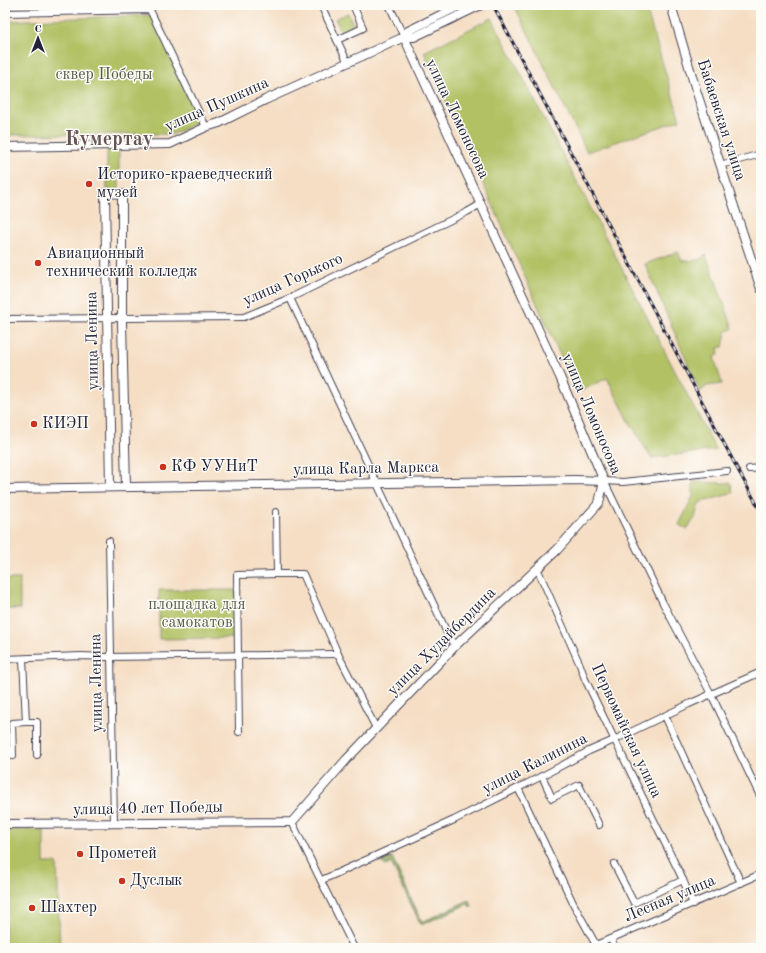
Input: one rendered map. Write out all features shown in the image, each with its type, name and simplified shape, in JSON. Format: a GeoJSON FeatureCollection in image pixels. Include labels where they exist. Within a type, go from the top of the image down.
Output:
{"type":"FeatureCollection","features":[{"type":"Feature","properties":{"kind":"main road","name":"улица Пушкина"},"geometry":{"type":"LineString","coordinates":[[404,37],[408,31],[461,5]]}},
{"type":"Feature","properties":{"kind":"main road","name":"улица Пушкина"},"geometry":{"type":"LineString","coordinates":[[5,147],[170,144],[206,127],[219,123],[265,100],[404,37],[414,37],[481,5]]}},
{"type":"Feature","properties":{"kind":"main road","name":"Бабаевская улица"},"geometry":{"type":"LineString","coordinates":[[671,5],[696,90],[761,289]]}},
{"type":"Feature","properties":{"kind":"main road","name":"улица Ломоносова"},"geometry":{"type":"LineString","coordinates":[[404,37],[560,377],[604,481]]}},
{"type":"Feature","properties":{"kind":"main road","name":"улица Ленина"},"geometry":{"type":"LineString","coordinates":[[110,487],[105,193],[122,194],[122,317],[126,487]]}},
{"type":"Feature","properties":{"kind":"main road","name":"улица Карла Маркса"},"geometry":{"type":"LineString","coordinates":[[5,489],[575,480],[604,481]]}},
{"type":"Feature","properties":{"kind":"main road","name":"улица Худайбердина"},"geometry":{"type":"LineString","coordinates":[[292,822],[346,760],[455,646],[557,550],[599,503],[604,481]]}},
{"type":"Feature","properties":{"kind":"main road","name":"улица 40 лет Победы"},"geometry":{"type":"LineString","coordinates":[[5,824],[292,822]]}},
{"type":"Feature","properties":{"kind":"street"},"geometry":{"type":"LineString","coordinates":[[321,5],[348,63]]}},
{"type":"Feature","properties":{"kind":"street"},"geometry":{"type":"LineString","coordinates":[[338,40],[363,28],[353,5]]}},
{"type":"Feature","properties":{"kind":"street"},"geometry":{"type":"LineString","coordinates":[[389,5],[404,37]]}},
{"type":"Feature","properties":{"kind":"street"},"geometry":{"type":"LineString","coordinates":[[5,13],[150,10],[206,127]]}},
{"type":"Feature","properties":{"kind":"street"},"geometry":{"type":"LineString","coordinates":[[720,165],[761,154]]}},
{"type":"Feature","properties":{"kind":"street","name":"улица Горького"},"geometry":{"type":"LineString","coordinates":[[5,319],[244,317],[290,298],[481,204]]}},
{"type":"Feature","properties":{"kind":"street"},"geometry":{"type":"LineString","coordinates":[[290,298],[449,637],[455,646]]}},
{"type":"Feature","properties":{"kind":"street"},"geometry":{"type":"LineString","coordinates":[[749,469],[761,468]]}},
{"type":"Feature","properties":{"kind":"street","name":"улица Карла Маркса"},"geometry":{"type":"LineString","coordinates":[[604,481],[623,482],[727,471]]}},
{"type":"Feature","properties":{"kind":"street","name":"улица Ломоносова"},"geometry":{"type":"LineString","coordinates":[[604,481],[663,603],[711,694],[761,798]]}},
{"type":"Feature","properties":{"kind":"street"},"geometry":{"type":"LineString","coordinates":[[276,512],[277,574]]}},
{"type":"Feature","properties":{"kind":"street","name":"улица Ленина"},"geometry":{"type":"LineString","coordinates":[[109,541],[114,824]]}},
{"type":"Feature","properties":{"kind":"street","name":"Первомайская улица"},"geometry":{"type":"LineString","coordinates":[[537,568],[585,679],[683,880],[693,904]]}},
{"type":"Feature","properties":{"kind":"street"},"geometry":{"type":"LineString","coordinates":[[239,732],[237,575],[303,574],[338,654],[376,728]]}},
{"type":"Feature","properties":{"kind":"street"},"geometry":{"type":"LineString","coordinates":[[5,659],[81,656],[111,657],[338,654]]}},
{"type":"Feature","properties":{"kind":"street"},"geometry":{"type":"LineString","coordinates":[[23,658],[26,722]]}},
{"type":"Feature","properties":{"kind":"street","name":"улица Калинина"},"geometry":{"type":"LineString","coordinates":[[322,880],[454,820],[589,751],[761,672]]}},
{"type":"Feature","properties":{"kind":"street"},"geometry":{"type":"LineString","coordinates":[[665,716],[741,883]]}},
{"type":"Feature","properties":{"kind":"street"},"geometry":{"type":"LineString","coordinates":[[13,756],[12,723],[26,722],[37,722],[37,755]]}},
{"type":"Feature","properties":{"kind":"street"},"geometry":{"type":"LineString","coordinates":[[542,776],[552,798],[579,785],[599,825]]}},
{"type":"Feature","properties":{"kind":"street"},"geometry":{"type":"LineString","coordinates":[[518,788],[574,905],[596,945]]}},
{"type":"Feature","properties":{"kind":"street"},"geometry":{"type":"LineString","coordinates":[[292,822],[322,880],[354,948]]}},
{"type":"Feature","properties":{"kind":"street"},"geometry":{"type":"LineString","coordinates":[[614,864],[634,903],[683,880]]}},
{"type":"Feature","properties":{"kind":"street","name":"Лесная улица"},"geometry":{"type":"LineString","coordinates":[[589,948],[761,874]]}},
{"type":"Feature","properties":{"kind":"street"},"geometry":{"type":"LineString","coordinates":[[611,939],[615,948]]}},
{"type":"Feature","properties":{"kind":"green space"},"geometry":{"type":"Polygon","coordinates":[[[520,5],[645,5],[680,120],[587,152],[515,7],[520,5]]]}},
{"type":"Feature","properties":{"kind":"green space"},"geometry":{"type":"Polygon","coordinates":[[[348,13],[355,29],[343,35],[335,19],[348,13]]]}},
{"type":"Feature","properties":{"kind":"green space","name":"сквер Победы"},"geometry":{"type":"Polygon","coordinates":[[[152,15],[202,121],[173,134],[5,135],[5,21],[152,15]]]}},
{"type":"Feature","properties":{"kind":"green space"},"geometry":{"type":"Polygon","coordinates":[[[492,18],[716,450],[651,458],[628,419],[607,378],[577,393],[424,52],[492,18]]]}},
{"type":"Feature","properties":{"kind":"green space"},"geometry":{"type":"Polygon","coordinates":[[[107,148],[119,148],[119,190],[107,190],[107,148]]]}},
{"type":"Feature","properties":{"kind":"green space"},"geometry":{"type":"Polygon","coordinates":[[[678,252],[682,261],[699,260],[706,255],[733,328],[726,332],[723,347],[718,348],[719,355],[714,357],[722,384],[707,386],[700,392],[645,264],[678,252]]]}},
{"type":"Feature","properties":{"kind":"green space"},"geometry":{"type":"Polygon","coordinates":[[[693,482],[731,483],[733,493],[699,503],[695,518],[687,529],[679,525],[693,496],[693,482]]]}},
{"type":"Feature","properties":{"kind":"green space"},"geometry":{"type":"Polygon","coordinates":[[[5,579],[20,579],[20,609],[5,609],[5,579]]]}},
{"type":"Feature","properties":{"kind":"green space","name":"площадка для самокатов"},"geometry":{"type":"Polygon","coordinates":[[[159,590],[236,590],[236,638],[159,639],[159,590]]]}},
{"type":"Feature","properties":{"kind":"green space","name":"Шахтер"},"geometry":{"type":"Polygon","coordinates":[[[5,830],[44,830],[44,863],[57,863],[60,948],[5,948],[5,830]]]}},
{"type":"Feature","properties":{"kind":"green space"},"geometry":{"type":"Polygon","coordinates":[[[392,857],[422,922],[469,900],[472,906],[470,907],[468,904],[421,925],[391,863],[386,866],[381,862],[392,857]]]}},
{"type":"Feature","properties":{"kind":"railway"},"geometry":{"type":"LineString","coordinates":[[493,5],[761,512]]}},
{"type":"Feature","properties":{"kind":"place","name":"Историко-краеведческий музей"},"geometry":{"type":"Point","coordinates":[89,184]}},
{"type":"Feature","properties":{"kind":"place","name":"Авиационный технический колледж"},"geometry":{"type":"Point","coordinates":[38,263]}},
{"type":"Feature","properties":{"kind":"place","name":"КИЭП"},"geometry":{"type":"Point","coordinates":[34,424]}},
{"type":"Feature","properties":{"kind":"place","name":"КФ УУНиТ"},"geometry":{"type":"Point","coordinates":[163,467]}},
{"type":"Feature","properties":{"kind":"place","name":"Прометей"},"geometry":{"type":"Point","coordinates":[80,854]}},
{"type":"Feature","properties":{"kind":"place","name":"Дуслык"},"geometry":{"type":"Point","coordinates":[122,881]}},
{"type":"Feature","properties":{"kind":"place","name":"Шахтер"},"geometry":{"type":"Point","coordinates":[32,908]}},
{"type":"Feature","properties":{"kind":"district","name":"Кумертау"},"geometry":{"type":"Point","coordinates":[109,140]}}]}
